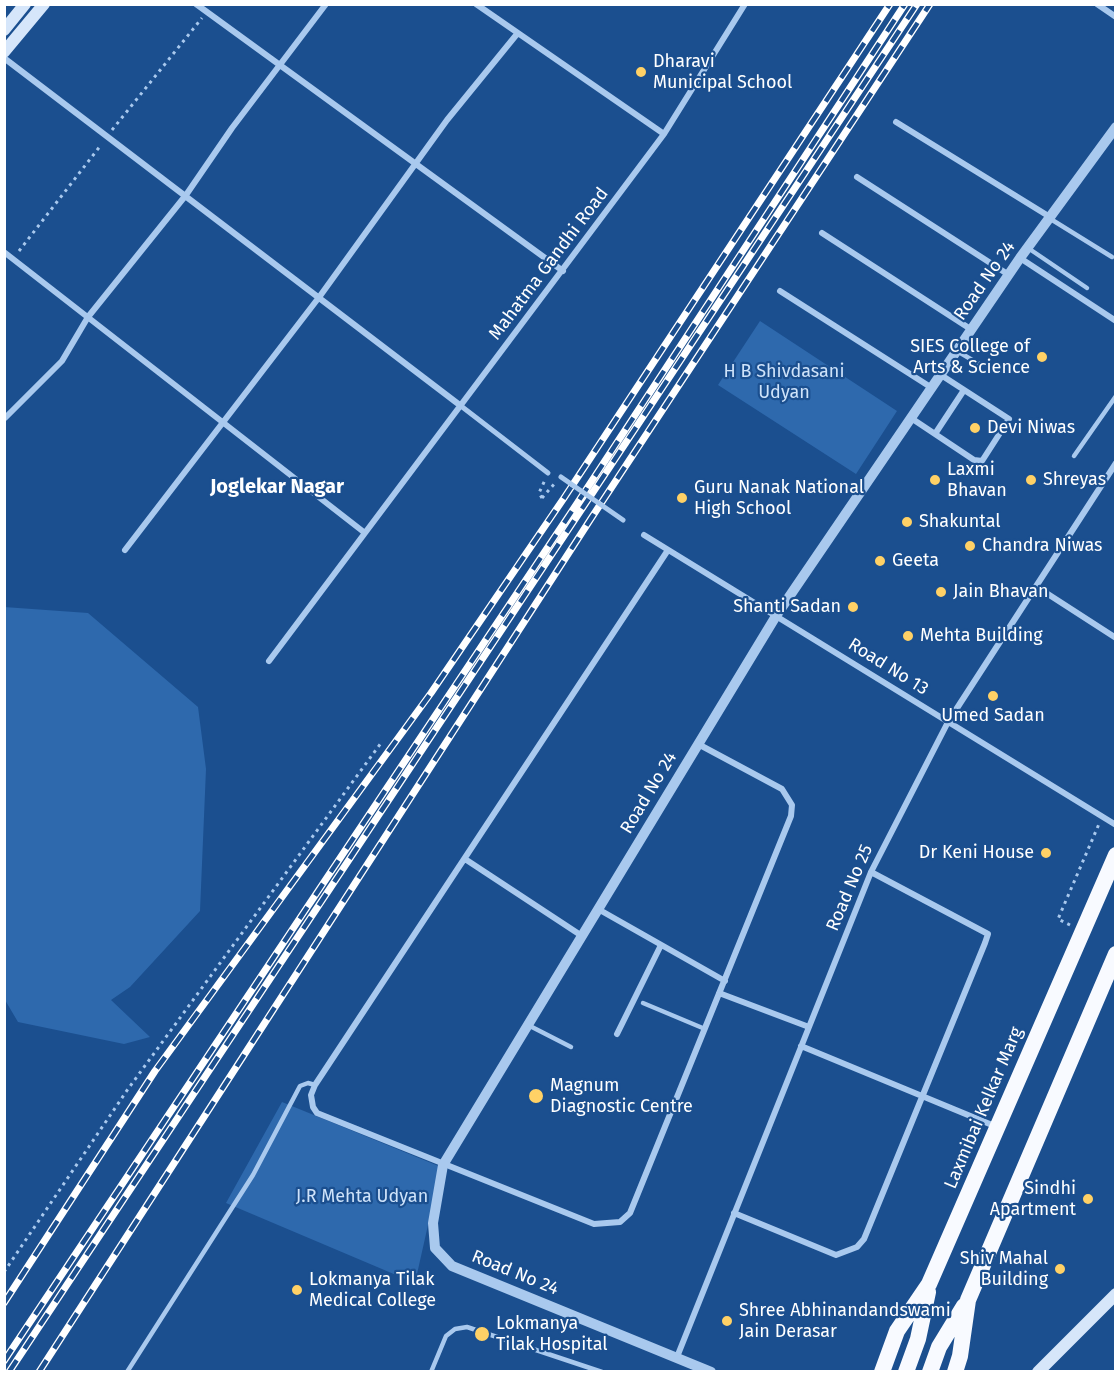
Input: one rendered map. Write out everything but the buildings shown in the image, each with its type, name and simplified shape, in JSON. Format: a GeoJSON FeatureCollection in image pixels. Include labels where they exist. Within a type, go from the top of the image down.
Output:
{"type":"FeatureCollection","features":[{"type":"Feature","properties":{"kind":"highway","name":"Laxmibai Kelkar Marg"},"geometry":{"type":"LineString","coordinates":[[882,1371],[897,1331],[929,1284],[1116,855]]}},
{"type":"Feature","properties":{"kind":"highway"},"geometry":{"type":"LineString","coordinates":[[930,1371],[939,1347],[968,1300],[1116,954]]}},
{"type":"Feature","properties":{"kind":"highway"},"geometry":{"type":"LineString","coordinates":[[906,1371],[918,1340],[929,1284]]}},
{"type":"Feature","properties":{"kind":"highway"},"geometry":{"type":"LineString","coordinates":[[955,1371],[960,1356],[968,1300]]}},
{"type":"Feature","properties":{"kind":"main road"},"geometry":{"type":"LineString","coordinates":[[4,30],[26,4]]}},
{"type":"Feature","properties":{"kind":"main road"},"geometry":{"type":"LineString","coordinates":[[4,52],[44,4]]}},
{"type":"Feature","properties":{"kind":"main road"},"geometry":{"type":"LineString","coordinates":[[1038,1371],[1114,1298]]}},
{"type":"Feature","properties":{"kind":"street"},"geometry":{"type":"LineString","coordinates":[[196,4],[563,272]]}},
{"type":"Feature","properties":{"kind":"street"},"geometry":{"type":"LineString","coordinates":[[5,418],[62,361],[88,317],[186,195],[326,4]]}},
{"type":"Feature","properties":{"kind":"street"},"geometry":{"type":"LineString","coordinates":[[476,4],[664,134]]}},
{"type":"Feature","properties":{"kind":"street","name":"Mahatma Gandhi Road"},"geometry":{"type":"LineString","coordinates":[[269,661],[563,272],[664,134],[745,4]]}},
{"type":"Feature","properties":{"kind":"street"},"geometry":{"type":"LineString","coordinates":[[1097,4],[1116,17]]}},
{"type":"Feature","properties":{"kind":"street"},"geometry":{"type":"LineString","coordinates":[[125,550],[320,296],[415,163],[518,34]]}},
{"type":"Feature","properties":{"kind":"street"},"geometry":{"type":"LineString","coordinates":[[4,58],[320,296],[548,473]]}},
{"type":"Feature","properties":{"kind":"street"},"geometry":{"type":"LineString","coordinates":[[896,122],[1049,218]]}},
{"type":"Feature","properties":{"kind":"street","name":"Road No 24"},"geometry":{"type":"LineString","coordinates":[[711,1371],[452,1266],[435,1248],[433,1223],[443,1165],[776,616],[1020,258],[1116,127]]}},
{"type":"Feature","properties":{"kind":"street"},"geometry":{"type":"LineString","coordinates":[[857,177],[1009,275]]}},
{"type":"Feature","properties":{"kind":"street"},"geometry":{"type":"LineString","coordinates":[[822,233],[972,330]]}},
{"type":"Feature","properties":{"kind":"street"},"geometry":{"type":"LineString","coordinates":[[4,252],[365,533]]}},
{"type":"Feature","properties":{"kind":"street"},"geometry":{"type":"LineString","coordinates":[[1020,258],[1116,321]]}},
{"type":"Feature","properties":{"kind":"street"},"geometry":{"type":"LineString","coordinates":[[780,291],[932,388]]}},
{"type":"Feature","properties":{"kind":"street"},"geometry":{"type":"LineString","coordinates":[[911,418],[980,462],[1009,421],[940,375]]}},
{"type":"Feature","properties":{"kind":"street"},"geometry":{"type":"LineString","coordinates":[[935,434],[964,390]]}},
{"type":"Feature","properties":{"kind":"street","name":"Road No 25"},"geometry":{"type":"LineString","coordinates":[[677,1358],[871,872],[948,722],[1116,463]]}},
{"type":"Feature","properties":{"kind":"street"},"geometry":{"type":"LineString","coordinates":[[561,477],[623,520]]}},
{"type":"Feature","properties":{"kind":"street","name":"Road No 13"},"geometry":{"type":"LineString","coordinates":[[644,535],[1116,825]]}},
{"type":"Feature","properties":{"kind":"street"},"geometry":{"type":"LineString","coordinates":[[668,550],[315,1085],[311,1095],[312,1107],[317,1113],[594,1224],[620,1222],[636,1203],[791,816],[792,805],[782,789],[698,744]]}},
{"type":"Feature","properties":{"kind":"street"},"geometry":{"type":"LineString","coordinates":[[1037,587],[1116,638]]}},
{"type":"Feature","properties":{"kind":"street"},"geometry":{"type":"LineString","coordinates":[[465,859],[582,936]]}},
{"type":"Feature","properties":{"kind":"street"},"geometry":{"type":"LineString","coordinates":[[734,1213],[836,1256],[857,1247],[864,1239],[988,934],[871,872]]}},
{"type":"Feature","properties":{"kind":"street"},"geometry":{"type":"LineString","coordinates":[[598,909],[725,981]]}},
{"type":"Feature","properties":{"kind":"street"},"geometry":{"type":"LineString","coordinates":[[617,1034],[661,945]]}},
{"type":"Feature","properties":{"kind":"street"},"geometry":{"type":"LineString","coordinates":[[719,993],[809,1027]]}},
{"type":"Feature","properties":{"kind":"street"},"geometry":{"type":"LineString","coordinates":[[801,1046],[997,1127]]}},
{"type":"Feature","properties":{"kind":"lane"},"geometry":{"type":"LineString","coordinates":[[1049,218],[1112,257]]}},
{"type":"Feature","properties":{"kind":"lane"},"geometry":{"type":"LineString","coordinates":[[1028,248],[1087,288]]}},
{"type":"Feature","properties":{"kind":"lane"},"geometry":{"type":"LineString","coordinates":[[957,351],[979,364]]}},
{"type":"Feature","properties":{"kind":"lane"},"geometry":{"type":"LineString","coordinates":[[1074,456],[1114,403],[1116,396]]}},
{"type":"Feature","properties":{"kind":"lane"},"geometry":{"type":"LineString","coordinates":[[643,1003],[705,1029]]}},
{"type":"Feature","properties":{"kind":"lane"},"geometry":{"type":"LineString","coordinates":[[528,1025],[571,1047]]}},
{"type":"Feature","properties":{"kind":"lane"},"geometry":{"type":"LineString","coordinates":[[127,1371],[253,1175],[300,1086],[308,1083],[315,1085]]}},
{"type":"Feature","properties":{"kind":"lane"},"geometry":{"type":"LineString","coordinates":[[431,1371],[446,1336],[455,1329],[466,1327],[602,1371]]}},
{"type":"Feature","properties":{"kind":"path"},"geometry":{"type":"LineString","coordinates":[[548,473],[539,493],[542,498],[561,477]]}},
{"type":"Feature","properties":{"kind":"path"},"geometry":{"type":"LineString","coordinates":[[4,1272],[128,1089],[381,743]]}},
{"type":"Feature","properties":{"kind":"path"},"geometry":{"type":"LineString","coordinates":[[1083,930],[1058,919],[1102,817]]}},
{"type":"Feature","properties":{"kind":"green space","name":"H B Shivdasani Udyan"},"geometry":{"type":"Polygon","coordinates":[[[760,321],[897,411],[856,474],[718,385],[760,321]]]}},
{"type":"Feature","properties":{"kind":"green space"},"geometry":{"type":"Polygon","coordinates":[[[4,607],[88,613],[198,707],[206,769],[200,911],[130,987],[111,1000],[150,1037],[124,1044],[18,1022],[5,1000],[4,607]]]}},
{"type":"Feature","properties":{"kind":"green space","name":"J.R Mehta Udyan"},"geometry":{"type":"Polygon","coordinates":[[[282,1102],[441,1167],[415,1283],[226,1203],[282,1102]]]}},
{"type":"Feature","properties":{"kind":"railway"},"geometry":{"type":"LineString","coordinates":[[4,1303],[155,1071],[431,693],[564,498],[890,4]]}},
{"type":"Feature","properties":{"kind":"railway"},"geometry":{"type":"LineString","coordinates":[[4,1361],[576,505],[905,4]]}},
{"type":"Feature","properties":{"kind":"railway"},"geometry":{"type":"LineString","coordinates":[[9,1372],[917,4]]}},
{"type":"Feature","properties":{"kind":"railway"},"geometry":{"type":"LineString","coordinates":[[39,1372],[592,517],[930,4]]}},
{"type":"Feature","properties":{"kind":"place","name":"Dharavi Municipal School"},"geometry":{"type":"Point","coordinates":[641,72]}},
{"type":"Feature","properties":{"kind":"place","name":"SIES College of Arts & Science"},"geometry":{"type":"Point","coordinates":[1042,357]}},
{"type":"Feature","properties":{"kind":"place","name":"Devi Niwas"},"geometry":{"type":"Point","coordinates":[975,428]}},
{"type":"Feature","properties":{"kind":"place","name":"Laxmi Bhavan"},"geometry":{"type":"Point","coordinates":[935,480]}},
{"type":"Feature","properties":{"kind":"place","name":"Shreyas"},"geometry":{"type":"Point","coordinates":[1031,480]}},
{"type":"Feature","properties":{"kind":"place","name":"Guru Nanak National High School"},"geometry":{"type":"Point","coordinates":[682,498]}},
{"type":"Feature","properties":{"kind":"place","name":"Shakuntal"},"geometry":{"type":"Point","coordinates":[907,522]}},
{"type":"Feature","properties":{"kind":"place","name":"Chandra Niwas"},"geometry":{"type":"Point","coordinates":[970,546]}},
{"type":"Feature","properties":{"kind":"place","name":"Geeta"},"geometry":{"type":"Point","coordinates":[880,561]}},
{"type":"Feature","properties":{"kind":"place","name":"Jain Bhavan"},"geometry":{"type":"Point","coordinates":[941,592]}},
{"type":"Feature","properties":{"kind":"place","name":"Shanti Sadan"},"geometry":{"type":"Point","coordinates":[853,607]}},
{"type":"Feature","properties":{"kind":"place","name":"Mehta Building"},"geometry":{"type":"Point","coordinates":[908,636]}},
{"type":"Feature","properties":{"kind":"place","name":"Umed Sadan"},"geometry":{"type":"Point","coordinates":[993,696]}},
{"type":"Feature","properties":{"kind":"place","name":"Dr Keni House"},"geometry":{"type":"Point","coordinates":[1046,853]}},
{"type":"Feature","properties":{"kind":"place","name":"Magnum Diagnostic Centre"},"geometry":{"type":"Point","coordinates":[536,1096]}},
{"type":"Feature","properties":{"kind":"place","name":"Sindhi Apartment"},"geometry":{"type":"Point","coordinates":[1088,1199]}},
{"type":"Feature","properties":{"kind":"place","name":"Shiv Mahal Building"},"geometry":{"type":"Point","coordinates":[1060,1269]}},
{"type":"Feature","properties":{"kind":"place","name":"Lokmanya Tilak Medical College"},"geometry":{"type":"Point","coordinates":[297,1290]}},
{"type":"Feature","properties":{"kind":"place","name":"Shree Abhinandandswami Jain Derasar"},"geometry":{"type":"Point","coordinates":[727,1321]}},
{"type":"Feature","properties":{"kind":"place","name":"Lokmanya Tilak Hospital"},"geometry":{"type":"Point","coordinates":[482,1334]}},
{"type":"Feature","properties":{"kind":"district","name":"Joglekar Nagar"},"geometry":{"type":"Point","coordinates":[277,487]}}]}
